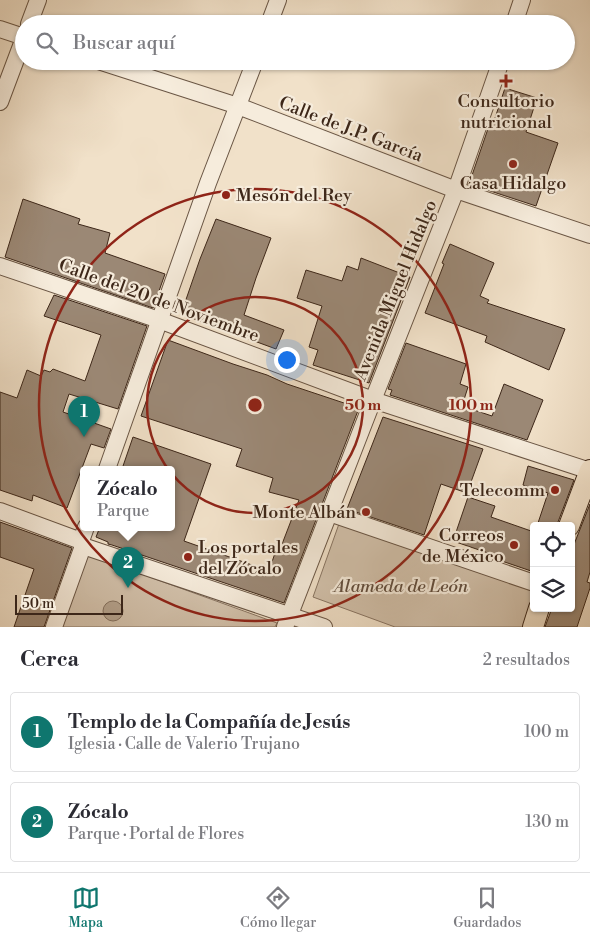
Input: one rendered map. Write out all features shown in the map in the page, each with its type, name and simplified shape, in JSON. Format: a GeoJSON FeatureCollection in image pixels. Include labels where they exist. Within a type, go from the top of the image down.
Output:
{"type":"FeatureCollection","features":[{"type":"Feature","properties":{"kind":"main road"},"geometry":{"type":"LineString","coordinates":[[570,522],[589,470]]}},
{"type":"Feature","properties":{"kind":"main road"},"geometry":{"type":"LineString","coordinates":[[532,627],[538,612]]}},
{"type":"Feature","properties":{"kind":"street"},"geometry":{"type":"LineString","coordinates":[[32,15],[38,0]]}},
{"type":"Feature","properties":{"kind":"street"},"geometry":{"type":"LineString","coordinates":[[272,15],[278,0]]}},
{"type":"Feature","properties":{"kind":"street"},"geometry":{"type":"LineString","coordinates":[[517,15],[522,0]]}},
{"type":"Feature","properties":{"kind":"street"},"geometry":{"type":"LineString","coordinates":[[0,29],[15,35]]}},
{"type":"Feature","properties":{"kind":"street"},"geometry":{"type":"LineString","coordinates":[[0,102],[15,62]]}},
{"type":"Feature","properties":{"kind":"street","name":"Calle de J.P. García"},"geometry":{"type":"LineString","coordinates":[[126,70],[238,106],[456,190],[590,234]]}},
{"type":"Feature","properties":{"kind":"street"},"geometry":{"type":"LineString","coordinates":[[108,466],[208,184],[252,70]]}},
{"type":"Feature","properties":{"kind":"street","name":"Avenida Miguel Hidalgo"},"geometry":{"type":"LineString","coordinates":[[287,621],[456,190],[498,70]]}},
{"type":"Feature","properties":{"kind":"street","name":"Calle del 20 de Noviembre"},"geometry":{"type":"LineString","coordinates":[[0,266],[160,320],[373,400],[589,470]]}},
{"type":"Feature","properties":{"kind":"street"},"geometry":{"type":"LineString","coordinates":[[0,512],[84,538],[287,621],[324,627]]}},
{"type":"Feature","properties":{"kind":"street"},"geometry":{"type":"LineString","coordinates":[[329,513],[530,582]]}},
{"type":"Feature","properties":{"kind":"street"},"geometry":{"type":"LineString","coordinates":[[54,627],[84,538]]}},
{"type":"Feature","properties":{"kind":"green space","name":"Alameda de León"},"geometry":{"type":"Polygon","coordinates":[[[340,521],[530,590],[530,612],[533,612],[527,627],[395,627],[313,597],[340,521]]]}},
{"type":"Feature","properties":{"kind":"green space"},"geometry":{"type":"Polygon","coordinates":[[[86,554],[277,623],[275,627],[60,627],[86,554]]]}},
{"type":"Feature","properties":{"kind":"shaded area"},"geometry":{"type":"Polygon","coordinates":[[[109,601],[117,601],[123,607],[123,615],[117,621],[109,621],[103,615],[103,607],[109,601]]]}},
{"type":"Feature","properties":{"kind":"building","name":"Casa Hidalgo"},"geometry":{"type":"Polygon","coordinates":[[[505,88],[537,98],[526,132],[558,143],[536,206],[469,184],[491,120],[494,121],[505,88]]]}},
{"type":"Feature","properties":{"kind":"building"},"geometry":{"type":"Polygon","coordinates":[[[23,199],[80,219],[78,224],[110,233],[105,253],[165,274],[153,308],[5,257],[23,199]]]}},
{"type":"Feature","properties":{"kind":"building"},"geometry":{"type":"Polygon","coordinates":[[[216,219],[271,238],[244,315],[284,330],[276,349],[181,314],[216,219]]]}},
{"type":"Feature","properties":{"kind":"building"},"geometry":{"type":"Polygon","coordinates":[[[450,244],[494,263],[480,296],[489,300],[487,303],[565,329],[549,370],[485,342],[487,336],[425,313],[450,244]]]}},
{"type":"Feature","properties":{"kind":"building"},"geometry":{"type":"Polygon","coordinates":[[[361,258],[410,277],[369,383],[313,365],[318,350],[309,347],[322,306],[297,298],[306,270],[342,281],[347,266],[358,270],[361,258]]]}},
{"type":"Feature","properties":{"kind":"building"},"geometry":{"type":"Polygon","coordinates":[[[54,295],[147,326],[118,409],[69,394],[63,412],[111,429],[104,448],[91,444],[83,466],[80,466],[80,473],[67,508],[33,495],[32,501],[0,490],[0,392],[17,398],[27,370],[41,376],[44,370],[50,372],[53,369],[85,381],[101,335],[44,316],[54,295]]]}},
{"type":"Feature","properties":{"kind":"building"},"geometry":{"type":"Polygon","coordinates":[[[168,340],[267,375],[287,384],[359,408],[284,603],[108,544],[108,542],[96,537],[98,531],[175,531],[175,466],[123,466],[133,437],[211,464],[184,541],[269,571],[276,550],[279,552],[299,500],[269,492],[273,478],[236,466],[242,449],[141,416],[168,340]]]}},
{"type":"Feature","properties":{"kind":"building"},"geometry":{"type":"Polygon","coordinates":[[[406,343],[466,364],[460,384],[468,387],[462,406],[492,416],[504,384],[543,400],[527,440],[390,395],[392,390],[388,389],[406,343]]]}},
{"type":"Feature","properties":{"kind":"building"},"geometry":{"type":"Polygon","coordinates":[[[383,417],[483,449],[467,493],[441,484],[424,535],[347,509],[383,417]]]}},
{"type":"Feature","properties":{"kind":"building","name":"Telecomm"},"geometry":{"type":"Polygon","coordinates":[[[528,466],[574,480],[558,522],[538,522],[548,493],[523,485],[528,466]]]}},
{"type":"Feature","properties":{"kind":"building"},"geometry":{"type":"Polygon","coordinates":[[[468,497],[495,506],[491,517],[530,531],[530,571],[490,557],[491,554],[453,541],[468,497]]]}},
{"type":"Feature","properties":{"kind":"building"},"geometry":{"type":"Polygon","coordinates":[[[590,504],[590,572],[587,582],[590,583],[590,588],[577,627],[545,627],[551,612],[575,612],[575,542],[590,504]]]}},
{"type":"Feature","properties":{"kind":"building"},"geometry":{"type":"Polygon","coordinates":[[[0,522],[72,548],[44,627],[14,627],[34,569],[0,557],[0,522]]]}},
{"type":"Feature","properties":{"kind":"place","name":"Consultorio nutricional"},"geometry":{"type":"Point","coordinates":[506,81]}},
{"type":"Feature","properties":{"kind":"place","name":"Casa Hidalgo"},"geometry":{"type":"Point","coordinates":[513,164]}},
{"type":"Feature","properties":{"kind":"place","name":"Mesón del Rey"},"geometry":{"type":"Point","coordinates":[226,195]}},
{"type":"Feature","properties":{"kind":"place","name":"Templo de la Compañía de Jesús"},"geometry":{"type":"Point","coordinates":[84,437]}},
{"type":"Feature","properties":{"kind":"place","name":"Telecomm"},"geometry":{"type":"Point","coordinates":[555,490]}},
{"type":"Feature","properties":{"kind":"place","name":"Monte Albán"},"geometry":{"type":"Point","coordinates":[366,512]}},
{"type":"Feature","properties":{"kind":"place","name":"Correos de México"},"geometry":{"type":"Point","coordinates":[514,545]}},
{"type":"Feature","properties":{"kind":"place","name":"Los portales del Zócalo"},"geometry":{"type":"Point","coordinates":[188,557]}},
{"type":"Feature","properties":{"kind":"place","name":"Zócalo"},"geometry":{"type":"Point","coordinates":[128,588]}}]}
